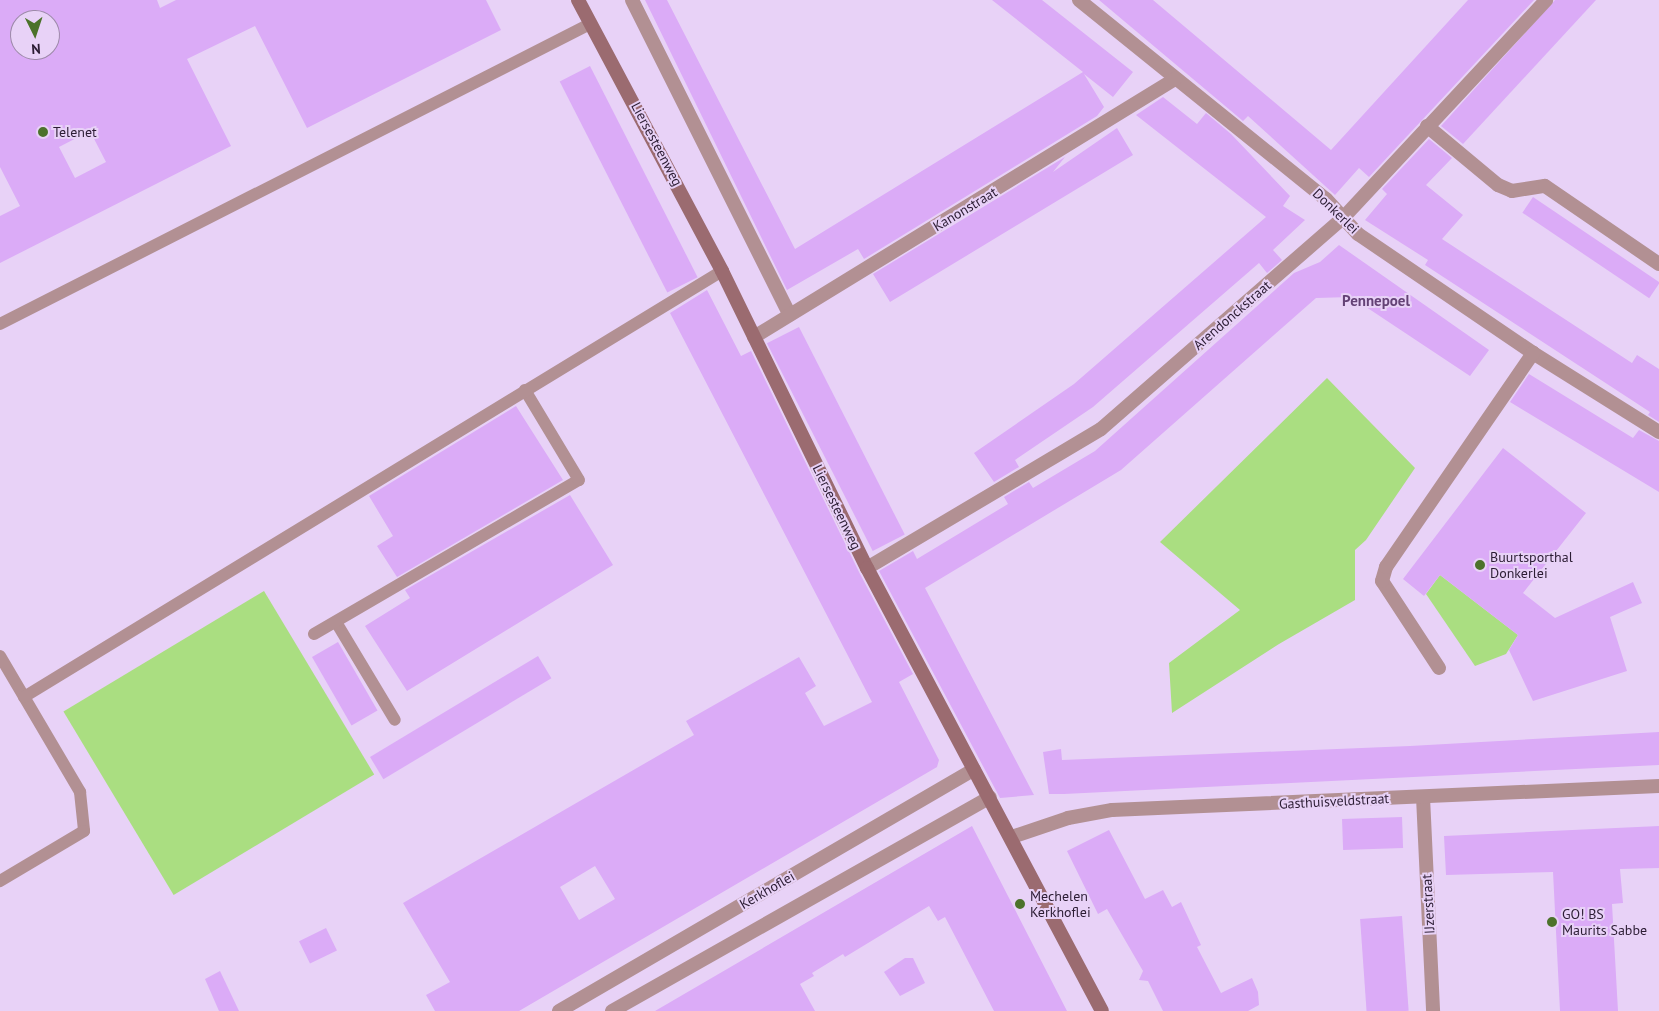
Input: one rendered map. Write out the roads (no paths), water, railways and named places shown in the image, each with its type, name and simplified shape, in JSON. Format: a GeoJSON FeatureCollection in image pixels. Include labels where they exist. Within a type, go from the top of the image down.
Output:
{"type":"FeatureCollection","features":[{"type":"Feature","properties":{"kind":"main road","name":"Liersesteenweg"},"geometry":{"type":"LineString","coordinates":[[578,0],[646,124],[722,271],[867,568],[1012,837],[1102,1011]]}},
{"type":"Feature","properties":{"kind":"street"},"geometry":{"type":"LineString","coordinates":[[632,0],[790,315]]}},
{"type":"Feature","properties":{"kind":"street","name":"Donkerlei"},"geometry":{"type":"LineString","coordinates":[[1079,0],[1326,199],[1358,234],[1534,353],[1659,432]]}},
{"type":"Feature","properties":{"kind":"street","name":"Arendonckstraat"},"geometry":{"type":"LineString","coordinates":[[867,568],[1101,429],[1343,218],[1546,0]]}},
{"type":"Feature","properties":{"kind":"street","name":"Kanonstraat"},"geometry":{"type":"LineString","coordinates":[[754,337],[1175,79]]}},
{"type":"Feature","properties":{"kind":"street"},"geometry":{"type":"LineString","coordinates":[[1427,126],[1498,185],[1512,191],[1546,186],[1659,264]]}},
{"type":"Feature","properties":{"kind":"street"},"geometry":{"type":"LineString","coordinates":[[1439,668],[1382,581],[1386,566],[1534,353]]}},
{"type":"Feature","properties":{"kind":"street","name":"Kerkhoflei"},"geometry":{"type":"LineString","coordinates":[[559,1011],[974,769]]}},
{"type":"Feature","properties":{"kind":"street","name":"Gasthuisveldstraat"},"geometry":{"type":"LineString","coordinates":[[1012,837],[1068,818],[1112,810],[1659,786]]}},
{"type":"Feature","properties":{"kind":"street","name":"IJzerstraat"},"geometry":{"type":"LineString","coordinates":[[1423,797],[1433,1011]]}},
{"type":"Feature","properties":{"kind":"street","name":"Kerkhoflei"},"geometry":{"type":"LineString","coordinates":[[612,1011],[990,798]]}},
{"type":"Feature","properties":{"kind":"lane"},"geometry":{"type":"LineString","coordinates":[[0,324],[590,24]]}},
{"type":"Feature","properties":{"kind":"lane"},"geometry":{"type":"LineString","coordinates":[[24,697],[722,271]]}},
{"type":"Feature","properties":{"kind":"lane"},"geometry":{"type":"LineString","coordinates":[[314,634],[579,480],[525,390]]}},
{"type":"Feature","properties":{"kind":"lane"},"geometry":{"type":"LineString","coordinates":[[336,622],[395,720]]}},
{"type":"Feature","properties":{"kind":"lane"},"geometry":{"type":"LineString","coordinates":[[0,656],[80,792],[84,831],[0,881]]}},
{"type":"Feature","properties":{"kind":"place","name":"Telenet"},"geometry":{"type":"Point","coordinates":[43,132]}},
{"type":"Feature","properties":{"kind":"place","name":"Buurtsporthal Donkerlei"},"geometry":{"type":"Point","coordinates":[1480,565]}},
{"type":"Feature","properties":{"kind":"place","name":"Mechelen Kerkhoflei"},"geometry":{"type":"Point","coordinates":[1020,904]}},
{"type":"Feature","properties":{"kind":"place","name":"GO! BS Maurits Sabbe"},"geometry":{"type":"Point","coordinates":[1552,922]}},
{"type":"Feature","properties":{"kind":"district","name":"Pennepoel"},"geometry":{"type":"Point","coordinates":[1376,301]}}]}
